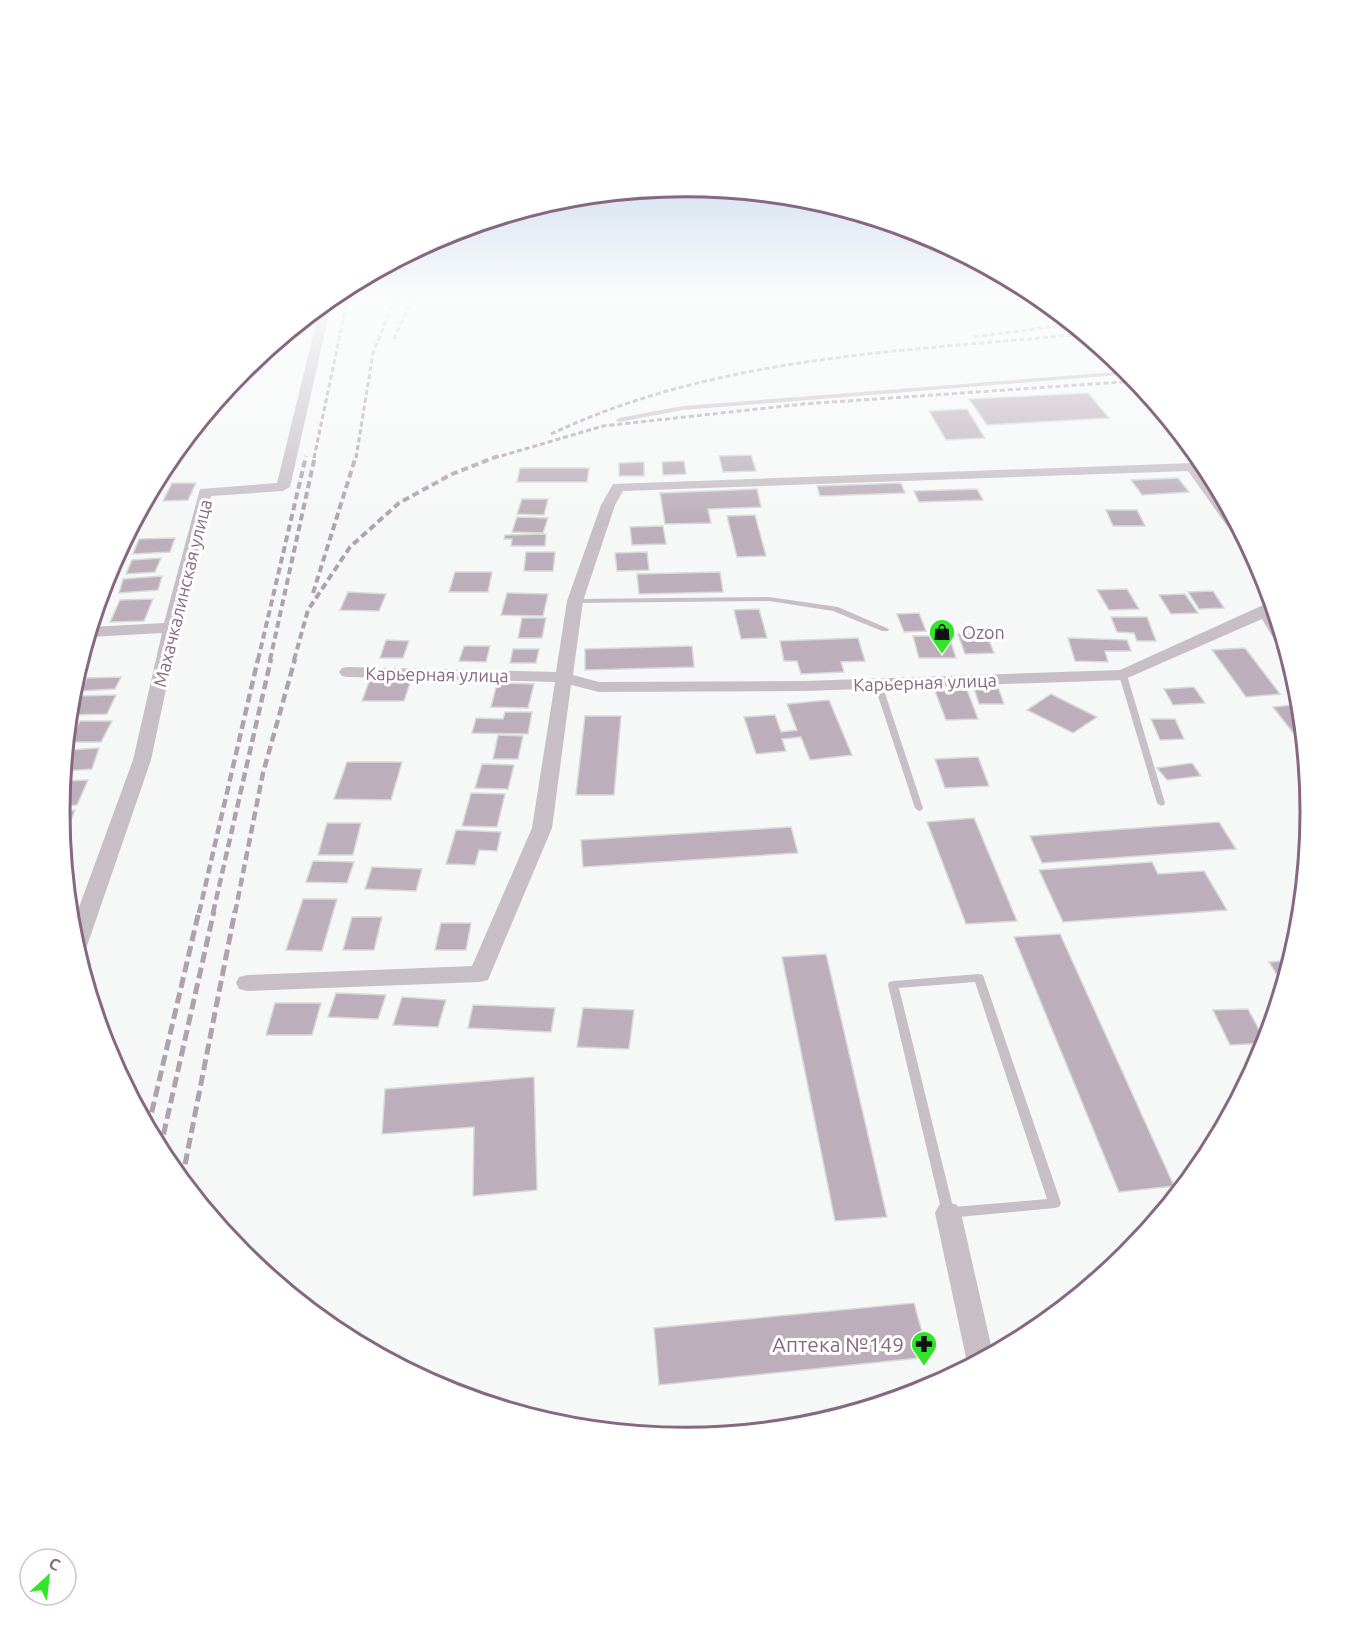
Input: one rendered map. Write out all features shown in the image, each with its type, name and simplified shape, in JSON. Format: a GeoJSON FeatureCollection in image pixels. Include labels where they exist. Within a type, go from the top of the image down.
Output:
{"type":"FeatureCollection","features":[{"type":"Feature","properties":{"kind":"street","name":"Махачкалинская улица"},"geometry":{"type":"LineString","coordinates":[[82,930],[142,760],[171,628],[205,492],[283,487],[310,372]]}},
{"type":"Feature","properties":{"kind":"street"},"geometry":{"type":"LineString","coordinates":[[247,983],[480,974],[542,828],[562,677],[575,601],[608,505],[618,488],[1192,467],[1211,493]]}},
{"type":"Feature","properties":{"kind":"street","name":"Карьерная улица"},"geometry":{"type":"LineString","coordinates":[[348,672],[562,677],[599,687],[878,684],[1123,675],[1266,610]]}},
{"type":"Feature","properties":{"kind":"street"},"geometry":{"type":"LineString","coordinates":[[98,632],[171,628]]}},
{"type":"Feature","properties":{"kind":"street"},"geometry":{"type":"LineString","coordinates":[[948,1213],[978,1353]]}},
{"type":"Feature","properties":{"kind":"lane"},"geometry":{"type":"LineString","coordinates":[[619,420],[683,408],[1116,374]]}},
{"type":"Feature","properties":{"kind":"lane"},"geometry":{"type":"LineString","coordinates":[[575,601],[769,599],[835,609],[885,629]]}},
{"type":"Feature","properties":{"kind":"lane"},"geometry":{"type":"LineString","coordinates":[[1123,675],[1161,803]]}},
{"type":"Feature","properties":{"kind":"lane"},"geometry":{"type":"LineString","coordinates":[[878,684],[919,808]]}},
{"type":"Feature","properties":{"kind":"lane"},"geometry":{"type":"LineString","coordinates":[[979,978],[1055,1203],[948,1213],[893,986],[979,978]]}},
{"type":"Feature","properties":{"kind":"building"},"geometry":{"type":"Polygon","coordinates":[[[1088,393],[1109,418],[987,425],[969,399],[1088,393]]]}},
{"type":"Feature","properties":{"kind":"building"},"geometry":{"type":"Polygon","coordinates":[[[967,409],[985,438],[946,440],[929,411],[967,409]]]}},
{"type":"Feature","properties":{"kind":"building"},"geometry":{"type":"Polygon","coordinates":[[[751,455],[756,471],[723,472],[719,456],[751,455]]]}},
{"type":"Feature","properties":{"kind":"building"},"geometry":{"type":"Polygon","coordinates":[[[684,461],[686,474],[663,475],[662,462],[684,461]]]}},
{"type":"Feature","properties":{"kind":"building"},"geometry":{"type":"Polygon","coordinates":[[[644,462],[644,476],[619,476],[619,463],[644,462]]]}},
{"type":"Feature","properties":{"kind":"building"},"geometry":{"type":"Polygon","coordinates":[[[520,468],[589,468],[587,482],[517,482],[520,468]]]}},
{"type":"Feature","properties":{"kind":"building"},"geometry":{"type":"Polygon","coordinates":[[[1178,478],[1189,492],[1142,495],[1131,480],[1178,478]]]}},
{"type":"Feature","properties":{"kind":"building"},"geometry":{"type":"Polygon","coordinates":[[[172,483],[196,483],[188,500],[163,501],[172,483]]]}},
{"type":"Feature","properties":{"kind":"building"},"geometry":{"type":"Polygon","coordinates":[[[901,483],[905,493],[820,496],[817,486],[901,483]]]}},
{"type":"Feature","properties":{"kind":"building"},"geometry":{"type":"Polygon","coordinates":[[[757,489],[761,507],[708,509],[711,523],[665,524],[660,493],[757,489]]]}},
{"type":"Feature","properties":{"kind":"building"},"geometry":{"type":"Polygon","coordinates":[[[977,489],[983,500],[919,502],[914,491],[977,489]]]}},
{"type":"Feature","properties":{"kind":"building"},"geometry":{"type":"Polygon","coordinates":[[[522,499],[548,499],[544,515],[517,514],[522,499]]]}},
{"type":"Feature","properties":{"kind":"building"},"geometry":{"type":"Polygon","coordinates":[[[1106,510],[1137,510],[1145,526],[1113,526],[1106,510]]]}},
{"type":"Feature","properties":{"kind":"building"},"geometry":{"type":"Polygon","coordinates":[[[755,515],[766,556],[737,557],[727,516],[755,515]]]}},
{"type":"Feature","properties":{"kind":"building"},"geometry":{"type":"Polygon","coordinates":[[[517,517],[548,518],[543,533],[512,532],[517,517]]]}},
{"type":"Feature","properties":{"kind":"building"},"geometry":{"type":"Polygon","coordinates":[[[663,526],[666,544],[632,545],[630,527],[663,526]]]}},
{"type":"Feature","properties":{"kind":"building"},"geometry":{"type":"Polygon","coordinates":[[[546,534],[545,546],[511,546],[512,539],[504,539],[505,535],[546,534]]]}},
{"type":"Feature","properties":{"kind":"building"},"geometry":{"type":"Polygon","coordinates":[[[175,538],[170,552],[133,554],[139,539],[175,538]]]}},
{"type":"Feature","properties":{"kind":"building"},"geometry":{"type":"Polygon","coordinates":[[[526,552],[555,552],[553,571],[524,571],[526,552]]]}},
{"type":"Feature","properties":{"kind":"building"},"geometry":{"type":"Polygon","coordinates":[[[647,552],[649,570],[617,571],[615,553],[647,552]]]}},
{"type":"Feature","properties":{"kind":"building"},"geometry":{"type":"Polygon","coordinates":[[[161,558],[155,572],[126,574],[132,560],[161,558]]]}},
{"type":"Feature","properties":{"kind":"building"},"geometry":{"type":"Polygon","coordinates":[[[455,572],[492,572],[488,592],[449,592],[455,572]]]}},
{"type":"Feature","properties":{"kind":"building"},"geometry":{"type":"Polygon","coordinates":[[[720,572],[723,592],[639,594],[637,574],[720,572]]]}},
{"type":"Feature","properties":{"kind":"building"},"geometry":{"type":"Polygon","coordinates":[[[162,576],[158,590],[119,593],[123,579],[162,576]]]}},
{"type":"Feature","properties":{"kind":"building"},"geometry":{"type":"Polygon","coordinates":[[[1127,589],[1139,609],[1109,610],[1097,590],[1127,589]]]}},
{"type":"Feature","properties":{"kind":"building"},"geometry":{"type":"Polygon","coordinates":[[[1213,591],[1224,608],[1199,609],[1188,592],[1213,591]]]}},
{"type":"Feature","properties":{"kind":"building"},"geometry":{"type":"Polygon","coordinates":[[[348,592],[386,594],[379,611],[340,610],[348,592]]]}},
{"type":"Feature","properties":{"kind":"building"},"geometry":{"type":"Polygon","coordinates":[[[507,593],[548,594],[543,616],[501,615],[507,593]]]}},
{"type":"Feature","properties":{"kind":"building"},"geometry":{"type":"Polygon","coordinates":[[[1185,594],[1198,613],[1171,614],[1159,595],[1185,594]]]}},
{"type":"Feature","properties":{"kind":"building"},"geometry":{"type":"Polygon","coordinates":[[[153,599],[144,621],[110,622],[120,600],[153,599]]]}},
{"type":"Feature","properties":{"kind":"building"},"geometry":{"type":"Polygon","coordinates":[[[759,609],[767,638],[741,639],[734,610],[759,609]]]}},
{"type":"Feature","properties":{"kind":"building"},"geometry":{"type":"Polygon","coordinates":[[[919,613],[926,631],[904,632],[897,614],[919,613]]]}},
{"type":"Feature","properties":{"kind":"building"},"geometry":{"type":"Polygon","coordinates":[[[1111,617],[1147,617],[1156,641],[1137,641],[1134,633],[1117,632],[1111,617]]]}},
{"type":"Feature","properties":{"kind":"building"},"geometry":{"type":"Polygon","coordinates":[[[522,618],[546,618],[542,638],[518,638],[522,618]]]}},
{"type":"Feature","properties":{"kind":"building"},"geometry":{"type":"Polygon","coordinates":[[[986,633],[994,653],[965,654],[958,634],[986,633]]]}},
{"type":"Feature","properties":{"kind":"building"},"geometry":{"type":"Polygon","coordinates":[[[913,636],[949,636],[956,658],[919,658],[913,636]]]}},
{"type":"Feature","properties":{"kind":"building"},"geometry":{"type":"Polygon","coordinates":[[[858,638],[865,661],[841,662],[844,672],[801,674],[797,661],[784,661],[780,641],[858,638]]]}},
{"type":"Feature","properties":{"kind":"building"},"geometry":{"type":"Polygon","coordinates":[[[1068,638],[1127,640],[1131,651],[1105,651],[1108,662],[1075,661],[1068,638]]]}},
{"type":"Feature","properties":{"kind":"building"},"geometry":{"type":"Polygon","coordinates":[[[386,640],[409,641],[403,658],[380,658],[386,640]]]}},
{"type":"Feature","properties":{"kind":"building"},"geometry":{"type":"Polygon","coordinates":[[[464,646],[490,646],[486,662],[459,661],[464,646]]]}},
{"type":"Feature","properties":{"kind":"building"},"geometry":{"type":"Polygon","coordinates":[[[692,646],[694,667],[585,670],[585,649],[692,646]]]}},
{"type":"Feature","properties":{"kind":"building"},"geometry":{"type":"Polygon","coordinates":[[[1245,648],[1280,694],[1246,697],[1212,650],[1245,648]]]}},
{"type":"Feature","properties":{"kind":"building"},"geometry":{"type":"Polygon","coordinates":[[[513,649],[539,649],[536,663],[510,663],[513,649]]]}},
{"type":"Feature","properties":{"kind":"building"},"geometry":{"type":"Polygon","coordinates":[[[121,677],[115,689],[82,691],[87,678],[121,677]]]}},
{"type":"Feature","properties":{"kind":"building"},"geometry":{"type":"Polygon","coordinates":[[[370,679],[411,680],[404,701],[362,701],[370,679]]]}},
{"type":"Feature","properties":{"kind":"building"},"geometry":{"type":"Polygon","coordinates":[[[497,683],[534,684],[528,708],[491,707],[497,683]]]}},
{"type":"Feature","properties":{"kind":"building"},"geometry":{"type":"Polygon","coordinates":[[[998,687],[1004,704],[979,704],[974,688],[998,687]]]}},
{"type":"Feature","properties":{"kind":"building"},"geometry":{"type":"Polygon","coordinates":[[[1194,687],[1205,703],[1173,705],[1164,689],[1194,687]]]}},
{"type":"Feature","properties":{"kind":"building"},"geometry":{"type":"Polygon","coordinates":[[[967,690],[978,719],[946,720],[935,691],[967,690]]]}},
{"type":"Feature","properties":{"kind":"building"},"geometry":{"type":"Polygon","coordinates":[[[1051,694],[1097,717],[1073,733],[1027,710],[1051,694]]]}},
{"type":"Feature","properties":{"kind":"building"},"geometry":{"type":"Polygon","coordinates":[[[116,695],[107,714],[79,715],[82,696],[116,695]]]}},
{"type":"Feature","properties":{"kind":"building"},"geometry":{"type":"Polygon","coordinates":[[[829,700],[852,755],[810,760],[801,737],[782,739],[786,751],[756,754],[744,717],[775,715],[781,732],[797,730],[787,704],[829,700]]]}},
{"type":"Feature","properties":{"kind":"building"},"geometry":{"type":"Polygon","coordinates":[[[1291,705],[1295,736],[1273,707],[1291,705]]]}},
{"type":"Feature","properties":{"kind":"building"},"geometry":{"type":"Polygon","coordinates":[[[505,712],[532,712],[528,734],[472,733],[476,718],[503,719],[505,712]]]}},
{"type":"Feature","properties":{"kind":"building"},"geometry":{"type":"Polygon","coordinates":[[[585,716],[621,716],[614,795],[576,795],[585,716]]]}},
{"type":"Feature","properties":{"kind":"building"},"geometry":{"type":"Polygon","coordinates":[[[1151,719],[1175,719],[1184,739],[1160,740],[1151,719]]]}},
{"type":"Feature","properties":{"kind":"building"},"geometry":{"type":"Polygon","coordinates":[[[80,721],[112,721],[101,742],[75,742],[80,721]]]}},
{"type":"Feature","properties":{"kind":"building"},"geometry":{"type":"Polygon","coordinates":[[[498,735],[523,736],[518,759],[493,759],[498,735]]]}},
{"type":"Feature","properties":{"kind":"building"},"geometry":{"type":"Polygon","coordinates":[[[99,748],[92,769],[72,770],[74,750],[99,748]]]}},
{"type":"Feature","properties":{"kind":"building"},"geometry":{"type":"Polygon","coordinates":[[[978,757],[989,786],[945,788],[935,759],[978,757]]]}},
{"type":"Feature","properties":{"kind":"building"},"geometry":{"type":"Polygon","coordinates":[[[347,762],[402,762],[391,800],[334,799],[347,762]]]}},
{"type":"Feature","properties":{"kind":"building"},"geometry":{"type":"Polygon","coordinates":[[[1192,763],[1201,776],[1167,780],[1157,768],[1192,763]]]}},
{"type":"Feature","properties":{"kind":"building"},"geometry":{"type":"Polygon","coordinates":[[[482,764],[514,765],[508,789],[475,788],[482,764]]]}},
{"type":"Feature","properties":{"kind":"building"},"geometry":{"type":"Polygon","coordinates":[[[88,780],[77,805],[70,805],[72,781],[88,780]]]}},
{"type":"Feature","properties":{"kind":"building"},"geometry":{"type":"Polygon","coordinates":[[[471,793],[505,794],[497,827],[462,826],[471,793]]]}},
{"type":"Feature","properties":{"kind":"building"},"geometry":{"type":"Polygon","coordinates":[[[75,810],[70,822],[70,812],[75,810]]]}},
{"type":"Feature","properties":{"kind":"building"},"geometry":{"type":"Polygon","coordinates":[[[974,818],[1017,921],[966,924],[927,822],[974,818]]]}},
{"type":"Feature","properties":{"kind":"building"},"geometry":{"type":"Polygon","coordinates":[[[1219,822],[1236,849],[1042,863],[1030,836],[1219,822]]]}},
{"type":"Feature","properties":{"kind":"building"},"geometry":{"type":"Polygon","coordinates":[[[327,823],[361,823],[353,855],[318,855],[327,823]]]}},
{"type":"Feature","properties":{"kind":"building"},"geometry":{"type":"Polygon","coordinates":[[[791,827],[798,853],[583,867],[581,840],[791,827]]]}},
{"type":"Feature","properties":{"kind":"building"},"geometry":{"type":"Polygon","coordinates":[[[456,830],[501,832],[497,851],[479,850],[475,865],[446,864],[456,830]]]}},
{"type":"Feature","properties":{"kind":"building"},"geometry":{"type":"Polygon","coordinates":[[[313,861],[354,862],[347,883],[306,882],[313,861]]]}},
{"type":"Feature","properties":{"kind":"building"},"geometry":{"type":"Polygon","coordinates":[[[1152,862],[1158,874],[1204,871],[1227,910],[1063,922],[1039,870],[1152,862]]]}},
{"type":"Feature","properties":{"kind":"building"},"geometry":{"type":"Polygon","coordinates":[[[372,867],[422,869],[416,891],[365,889],[372,867]]]}},
{"type":"Feature","properties":{"kind":"building"},"geometry":{"type":"Polygon","coordinates":[[[303,899],[337,899],[322,951],[286,950],[303,899]]]}},
{"type":"Feature","properties":{"kind":"building"},"geometry":{"type":"Polygon","coordinates":[[[352,917],[382,917],[374,950],[343,950],[352,917]]]}},
{"type":"Feature","properties":{"kind":"building"},"geometry":{"type":"Polygon","coordinates":[[[441,923],[471,923],[466,950],[435,950],[441,923]]]}},
{"type":"Feature","properties":{"kind":"building"},"geometry":{"type":"Polygon","coordinates":[[[1060,934],[1174,1186],[1119,1192],[1014,937],[1060,934]]]}},
{"type":"Feature","properties":{"kind":"building"},"geometry":{"type":"Polygon","coordinates":[[[826,954],[887,1217],[835,1221],[782,957],[826,954]]]}},
{"type":"Feature","properties":{"kind":"building"},"geometry":{"type":"Polygon","coordinates":[[[1283,961],[1278,977],[1269,962],[1283,961]]]}},
{"type":"Feature","properties":{"kind":"building"},"geometry":{"type":"Polygon","coordinates":[[[336,993],[386,995],[378,1019],[328,1017],[336,993]]]}},
{"type":"Feature","properties":{"kind":"building"},"geometry":{"type":"Polygon","coordinates":[[[402,997],[446,1000],[438,1027],[393,1025],[402,997]]]}},
{"type":"Feature","properties":{"kind":"building"},"geometry":{"type":"Polygon","coordinates":[[[275,1003],[321,1003],[312,1035],[266,1035],[275,1003]]]}},
{"type":"Feature","properties":{"kind":"building"},"geometry":{"type":"Polygon","coordinates":[[[473,1005],[555,1008],[551,1032],[468,1028],[473,1005]]]}},
{"type":"Feature","properties":{"kind":"building"},"geometry":{"type":"Polygon","coordinates":[[[583,1008],[634,1010],[629,1049],[577,1047],[583,1008]]]}},
{"type":"Feature","properties":{"kind":"building"},"geometry":{"type":"Polygon","coordinates":[[[1248,1009],[1260,1032],[1256,1044],[1230,1045],[1213,1010],[1248,1009]]]}},
{"type":"Feature","properties":{"kind":"building"},"geometry":{"type":"Polygon","coordinates":[[[534,1077],[537,1190],[473,1196],[474,1127],[382,1134],[385,1089],[534,1077]]]}},
{"type":"Feature","properties":{"kind":"building"},"geometry":{"type":"Polygon","coordinates":[[[914,1303],[929,1357],[659,1385],[654,1328],[914,1303]]]}},
{"type":"Feature","properties":{"kind":"railway"},"geometry":{"type":"LineString","coordinates":[[314,458],[332,372]]}},
{"type":"Feature","properties":{"kind":"railway"},"geometry":{"type":"LineString","coordinates":[[356,458],[370,372]]}},
{"type":"Feature","properties":{"kind":"railway"},"geometry":{"type":"LineString","coordinates":[[551,434],[614,408],[679,388],[752,372]]}},
{"type":"Feature","properties":{"kind":"railway"},"geometry":{"type":"LineString","coordinates":[[494,458],[603,426],[803,404],[1124,382]]}},
{"type":"Feature","properties":{"kind":"railway"},"geometry":{"type":"LineString","coordinates":[[258,660],[306,456]]}},
{"type":"Feature","properties":{"kind":"railway"},"geometry":{"type":"LineString","coordinates":[[270,660],[315,456]]}},
{"type":"Feature","properties":{"kind":"railway"},"geometry":{"type":"LineString","coordinates":[[313,593],[356,456]]}},
{"type":"Feature","properties":{"kind":"railway"},"geometry":{"type":"LineString","coordinates":[[294,660],[308,610],[350,547],[399,503],[452,474],[498,456]]}},
{"type":"Feature","properties":{"kind":"railway"},"geometry":{"type":"LineString","coordinates":[[199,913],[258,659]]}},
{"type":"Feature","properties":{"kind":"railway"},"geometry":{"type":"LineString","coordinates":[[213,913],[271,659]]}},
{"type":"Feature","properties":{"kind":"railway"},"geometry":{"type":"LineString","coordinates":[[235,913],[263,773],[295,659]]}},
{"type":"Feature","properties":{"kind":"railway"},"geometry":{"type":"LineString","coordinates":[[151,1116],[199,911]]}},
{"type":"Feature","properties":{"kind":"railway"},"geometry":{"type":"LineString","coordinates":[[163,1136],[214,911]]}},
{"type":"Feature","properties":{"kind":"railway"},"geometry":{"type":"LineString","coordinates":[[184,1168],[235,911]]}},
{"type":"Feature","properties":{"kind":"place","name":"Ozon"},"geometry":{"type":"Point","coordinates":[942,655]}},
{"type":"Feature","properties":{"kind":"place","name":"Аптека №149"},"geometry":{"type":"Point","coordinates":[924,1367]}}]}
